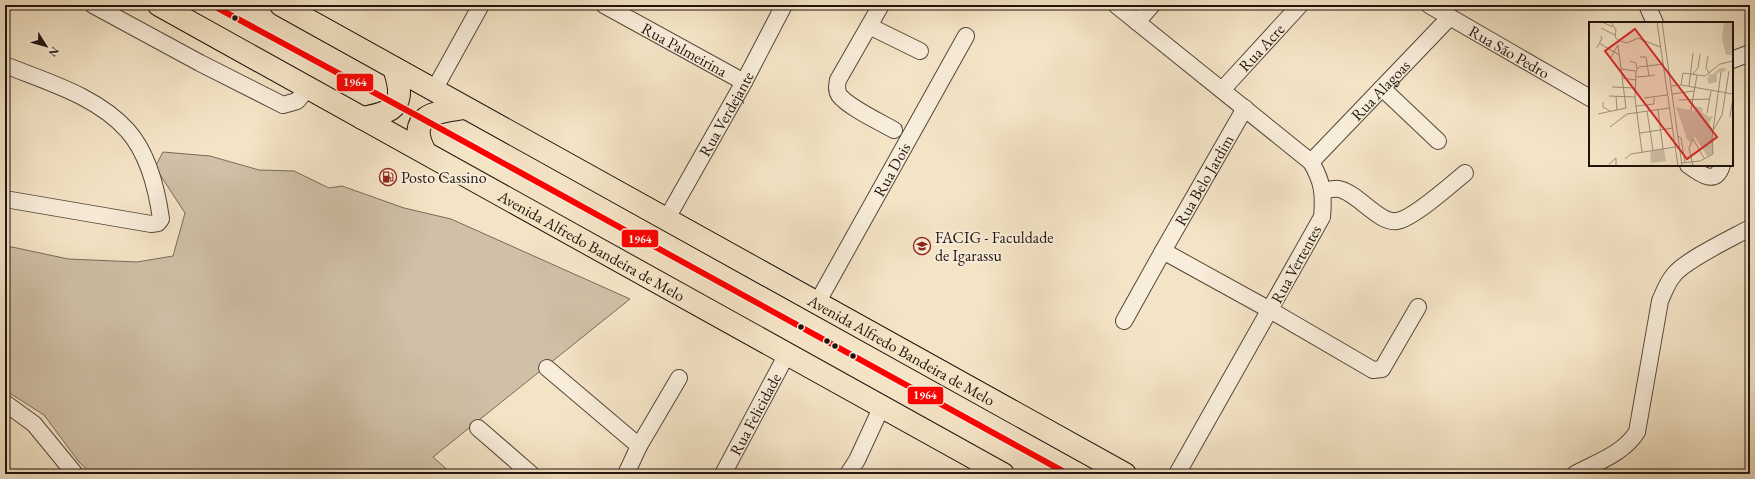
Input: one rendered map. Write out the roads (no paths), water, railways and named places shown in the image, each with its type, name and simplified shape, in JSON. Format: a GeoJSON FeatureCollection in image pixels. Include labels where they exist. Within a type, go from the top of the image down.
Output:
{"type":"FeatureCollection","features":[{"type":"Feature","properties":{"kind":"highway","name":"Avenida Alfredo Bandeira de Melo"},"geometry":{"type":"LineString","coordinates":[[159,5],[1003,474]]}},
{"type":"Feature","properties":{"kind":"highway","name":"Avenida Alfredo Bandeira de Melo"},"geometry":{"type":"LineString","coordinates":[[281,5],[1125,474]]}},
{"type":"Feature","properties":{"kind":"highway"},"geometry":{"type":"LineString","coordinates":[[362,118],[392,110],[396,105],[399,93],[398,79],[394,68]]}},
{"type":"Feature","properties":{"kind":"highway"},"geometry":{"type":"LineString","coordinates":[[425,152],[419,141],[420,127],[423,119],[429,114],[439,111],[464,108]]}},
{"type":"Feature","properties":{"kind":"street"},"geometry":{"type":"LineString","coordinates":[[93,5],[207,67],[283,105],[297,101],[308,88]]}},
{"type":"Feature","properties":{"kind":"street"},"geometry":{"type":"LineString","coordinates":[[434,90],[481,5]]}},
{"type":"Feature","properties":{"kind":"street","name":"Rua Palmeirina"},"geometry":{"type":"LineString","coordinates":[[604,5],[744,82]]}},
{"type":"Feature","properties":{"kind":"street","name":"Rua Verdejante"},"geometry":{"type":"LineString","coordinates":[[666,220],[744,82],[784,5]]}},
{"type":"Feature","properties":{"kind":"street"},"geometry":{"type":"LineString","coordinates":[[881,5],[838,80],[836,87],[838,94],[846,102],[894,130]]}},
{"type":"Feature","properties":{"kind":"street","name":"Rua Vertentes"},"geometry":{"type":"LineString","coordinates":[[1116,5],[1311,162],[1318,173],[1324,191],[1322,218],[1177,474]]}},
{"type":"Feature","properties":{"kind":"street"},"geometry":{"type":"LineString","coordinates":[[1137,22],[1152,5]]}},
{"type":"Feature","properties":{"kind":"street","name":"Rua Acre"},"geometry":{"type":"LineString","coordinates":[[1222,90],[1300,5]]}},
{"type":"Feature","properties":{"kind":"street","name":"Rua São Pedro"},"geometry":{"type":"LineString","coordinates":[[1429,5],[1589,97]]}},
{"type":"Feature","properties":{"kind":"street"},"geometry":{"type":"LineString","coordinates":[[1647,5],[1655,22]]}},
{"type":"Feature","properties":{"kind":"street","name":"Rua Alagoas"},"geometry":{"type":"LineString","coordinates":[[1311,162],[1450,17]]}},
{"type":"Feature","properties":{"kind":"street"},"geometry":{"type":"LineString","coordinates":[[869,26],[920,51]]}},
{"type":"Feature","properties":{"kind":"street","name":"Rua Dois"},"geometry":{"type":"LineString","coordinates":[[817,303],[966,36]]}},
{"type":"Feature","properties":{"kind":"street"},"geometry":{"type":"LineString","coordinates":[[1733,60],[1750,53]]}},
{"type":"Feature","properties":{"kind":"street"},"geometry":{"type":"LineString","coordinates":[[5,65],[65,88],[105,111],[128,132],[144,156],[158,193],[161,219],[158,223],[151,224],[5,200]]}},
{"type":"Feature","properties":{"kind":"street"},"geometry":{"type":"LineString","coordinates":[[1382,88],[1438,141]]}},
{"type":"Feature","properties":{"kind":"street","name":"Rua Belo Jardim"},"geometry":{"type":"LineString","coordinates":[[1124,321],[1245,108]]}},
{"type":"Feature","properties":{"kind":"street"},"geometry":{"type":"LineString","coordinates":[[1689,166],[1703,176],[1708,177],[1719,170]]}},
{"type":"Feature","properties":{"kind":"street"},"geometry":{"type":"LineString","coordinates":[[1324,191],[1337,189],[1345,191],[1381,216],[1390,221],[1397,221],[1416,211],[1465,173]]}},
{"type":"Feature","properties":{"kind":"street"},"geometry":{"type":"LineString","coordinates":[[1575,474],[1623,448],[1631,442],[1636,432],[1660,301],[1666,286],[1674,274],[1688,263],[1750,228]]}},
{"type":"Feature","properties":{"kind":"street"},"geometry":{"type":"LineString","coordinates":[[1163,251],[1270,310],[1373,370],[1382,368],[1418,307]]}},
{"type":"Feature","properties":{"kind":"street","name":"Rua Felicidade"},"geometry":{"type":"LineString","coordinates":[[723,474],[787,354]]}},
{"type":"Feature","properties":{"kind":"street"},"geometry":{"type":"LineString","coordinates":[[547,368],[639,446]]}},
{"type":"Feature","properties":{"kind":"street"},"geometry":{"type":"LineString","coordinates":[[626,474],[639,446],[679,378]]}},
{"type":"Feature","properties":{"kind":"street"},"geometry":{"type":"LineString","coordinates":[[5,403],[34,424],[75,474]]}},
{"type":"Feature","properties":{"kind":"street"},"geometry":{"type":"LineString","coordinates":[[848,474],[882,406]]}},
{"type":"Feature","properties":{"kind":"street"},"geometry":{"type":"LineString","coordinates":[[478,428],[531,474]]}},
{"type":"Feature","properties":{"kind":"place","name":"Posto Cassino"},"geometry":{"type":"Point","coordinates":[388,177]}},
{"type":"Feature","properties":{"kind":"place","name":"FACIG - Faculdade de Igarassu"},"geometry":{"type":"Point","coordinates":[922,246]}}]}
